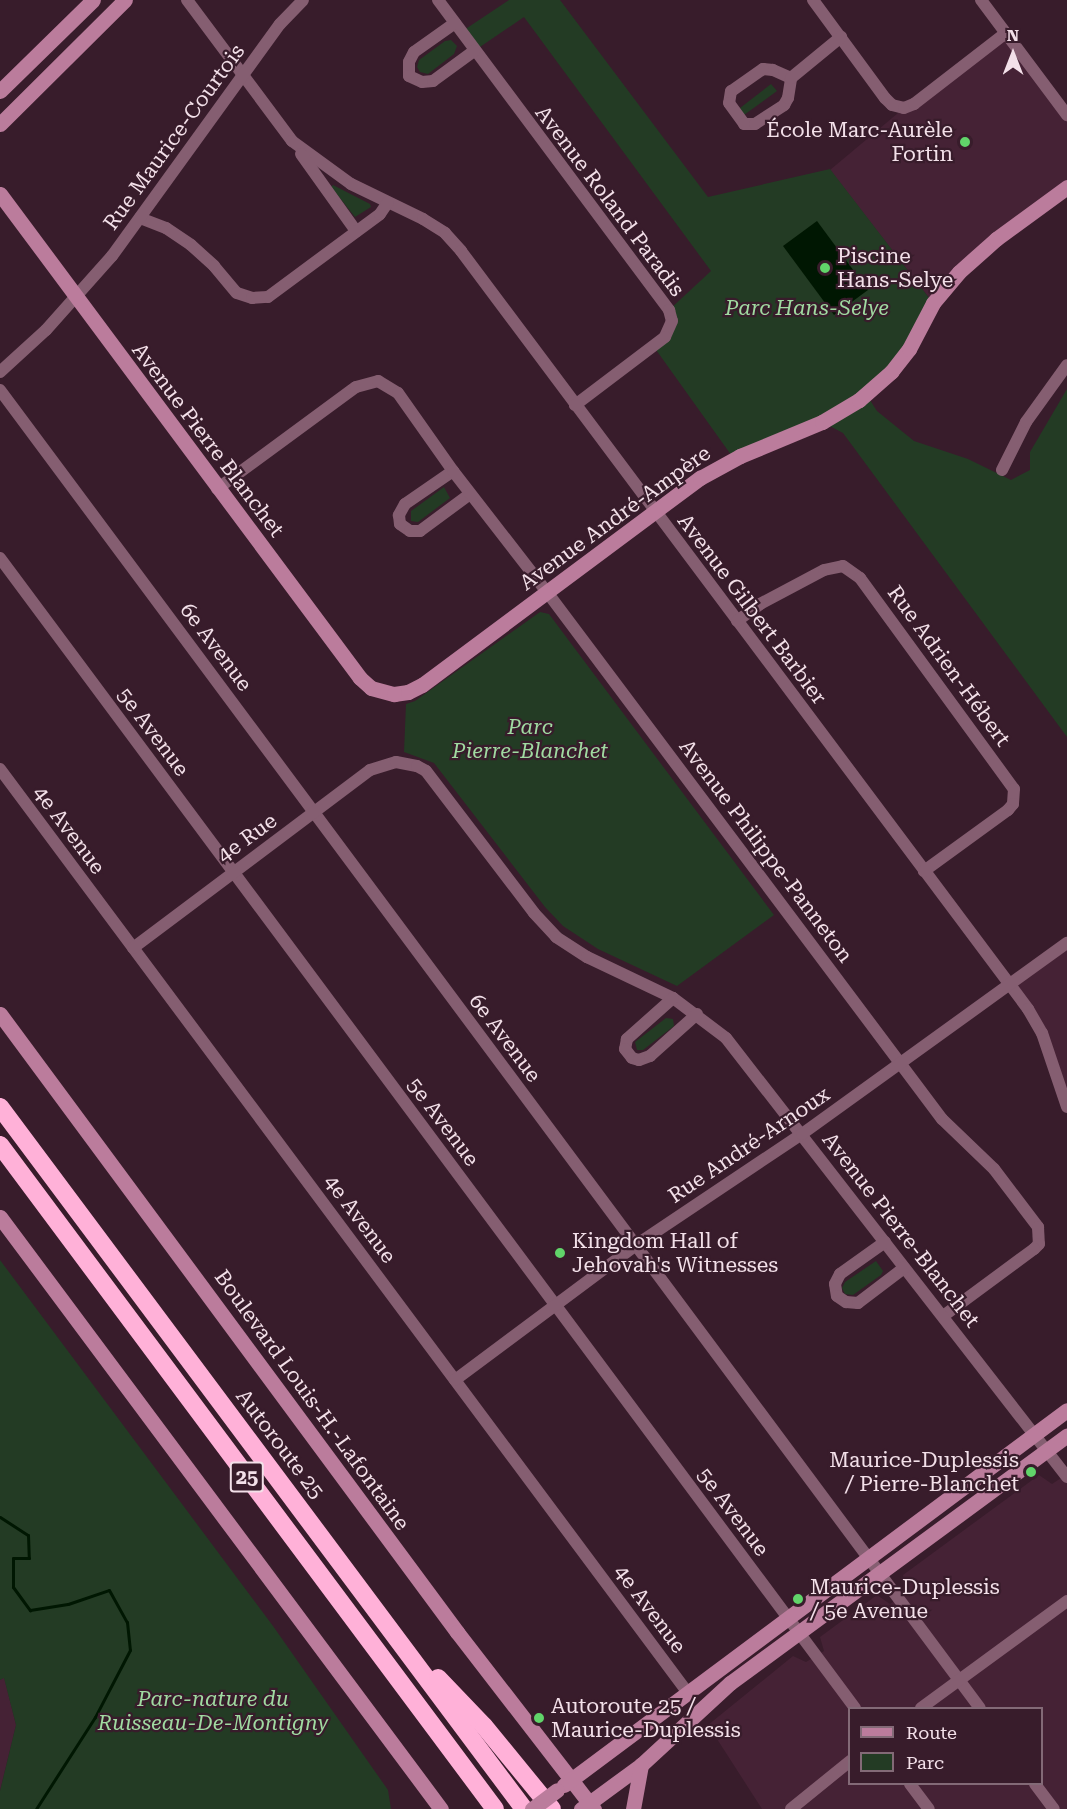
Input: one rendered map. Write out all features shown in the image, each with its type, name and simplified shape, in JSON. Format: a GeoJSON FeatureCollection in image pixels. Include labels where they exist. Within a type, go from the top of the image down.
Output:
{"type":"FeatureCollection","features":[{"type":"Feature","properties":{"kind":"highway","name":"Autoroute 25"},"geometry":{"type":"LineString","coordinates":[[0,1107],[524,1809]]}},
{"type":"Feature","properties":{"kind":"highway","name":"25"},"geometry":{"type":"LineString","coordinates":[[0,1145],[495,1809]]}},
{"type":"Feature","properties":{"kind":"highway"},"geometry":{"type":"LineString","coordinates":[[387,1625],[484,1726],[552,1809]]}},
{"type":"Feature","properties":{"kind":"street"},"geometry":{"type":"LineString","coordinates":[[0,91],[93,0]]}},
{"type":"Feature","properties":{"kind":"street"},"geometry":{"type":"LineString","coordinates":[[0,124],[125,0]]}},
{"type":"Feature","properties":{"kind":"street","name":"Avenue Gilbert Barbier"},"geometry":{"type":"LineString","coordinates":[[187,0],[356,231]]}},
{"type":"Feature","properties":{"kind":"street","name":"Rue Maurice-Courtois"},"geometry":{"type":"LineString","coordinates":[[0,372],[76,298],[140,218],[280,24],[303,0]]}},
{"type":"Feature","properties":{"kind":"street","name":"Avenue Roland Paradis"},"geometry":{"type":"LineString","coordinates":[[438,0],[669,310],[672,321],[671,329],[654,347],[576,405]]}},
{"type":"Feature","properties":{"kind":"street"},"geometry":{"type":"LineString","coordinates":[[813,0],[885,98],[892,105],[904,108],[919,100],[1006,33]]}},
{"type":"Feature","properties":{"kind":"street"},"geometry":{"type":"LineString","coordinates":[[981,0],[1067,115]]}},
{"type":"Feature","properties":{"kind":"street"},"geometry":{"type":"LineString","coordinates":[[455,22],[414,52],[409,62],[409,76],[422,82],[433,81],[474,51]]}},
{"type":"Feature","properties":{"kind":"street"},"geometry":{"type":"LineString","coordinates":[[791,78],[773,70],[763,69],[731,91],[729,103],[744,124],[751,126],[784,105],[788,98],[791,78],[841,37]]}},
{"type":"Feature","properties":{"kind":"street","name":"Avenue Gilbert Barbier"},"geometry":{"type":"LineString","coordinates":[[292,141],[332,172],[423,219],[450,239],[1009,984],[1042,1033],[1067,1107]]}},
{"type":"Feature","properties":{"kind":"street","name":"Avenue André-Ampère"},"geometry":{"type":"LineString","coordinates":[[394,694],[408,692],[422,685],[700,478],[734,459],[822,422],[859,400],[891,372],[909,349],[933,303],[959,272],[996,239],[1067,187]]}},
{"type":"Feature","properties":{"kind":"street","name":"Avenue Pierre Blanchet"},"geometry":{"type":"LineString","coordinates":[[0,194],[217,489],[360,678],[371,688],[394,694]]}},
{"type":"Feature","properties":{"kind":"street"},"geometry":{"type":"LineString","coordinates":[[140,218],[166,228],[191,245],[214,266],[237,293],[252,298],[268,297],[380,214],[388,202]]}},
{"type":"Feature","properties":{"kind":"street"},"geometry":{"type":"LineString","coordinates":[[1002,470],[1026,423],[1067,365]]}},
{"type":"Feature","properties":{"kind":"street","name":"Avenue Philippe-Panneton"},"geometry":{"type":"LineString","coordinates":[[217,489],[356,387],[369,381],[386,383],[398,393],[470,494],[547,592],[942,1119],[994,1169],[1038,1227],[1041,1236],[1040,1244],[943,1316]]}},
{"type":"Feature","properties":{"kind":"street","name":"6e Avenue"},"geometry":{"type":"LineString","coordinates":[[0,390],[979,1707]]}},
{"type":"Feature","properties":{"kind":"street"},"geometry":{"type":"LineString","coordinates":[[453,471],[405,504],[399,514],[400,524],[410,531],[420,531],[470,494]]}},
{"type":"Feature","properties":{"kind":"street","name":"5e Avenue"},"geometry":{"type":"LineString","coordinates":[[0,558],[854,1707]]}},
{"type":"Feature","properties":{"kind":"street","name":"Rue Adrien-Hébert"},"geometry":{"type":"LineString","coordinates":[[737,621],[769,599],[824,570],[843,566],[860,578],[1014,789],[1012,804],[1008,810],[924,871]]}},
{"type":"Feature","properties":{"kind":"street","name":"Avenue Pierre-Blanchet"},"geometry":{"type":"LineString","coordinates":[[387,764],[396,762],[417,766],[433,778],[534,913],[556,937],[587,957],[673,998],[697,1014],[735,1048],[1067,1477]]}},
{"type":"Feature","properties":{"kind":"street","name":"4e Rue"},"geometry":{"type":"LineString","coordinates":[[133,948],[370,770],[387,764]]}},
{"type":"Feature","properties":{"kind":"street","name":"4e Avenue"},"geometry":{"type":"LineString","coordinates":[[0,769],[688,1693]]}},
{"type":"Feature","properties":{"kind":"street","name":"Rue André-Arnoux"},"geometry":{"type":"LineString","coordinates":[[455,1380],[636,1245],[802,1134],[1067,943]]}},
{"type":"Feature","properties":{"kind":"street"},"geometry":{"type":"LineString","coordinates":[[673,998],[627,1039],[626,1049],[632,1059],[645,1059],[650,1056],[697,1014]]}},
{"type":"Feature","properties":{"kind":"street","name":"Boulevard Louis-H.-Lafontaine"},"geometry":{"type":"LineString","coordinates":[[0,1014],[457,1632],[572,1779],[588,1807]]}},
{"type":"Feature","properties":{"kind":"street"},"geometry":{"type":"LineString","coordinates":[[0,1217],[441,1809]]}},
{"type":"Feature","properties":{"kind":"street"},"geometry":{"type":"LineString","coordinates":[[885,1242],[840,1274],[835,1284],[837,1296],[846,1302],[858,1303],[904,1268]]}},
{"type":"Feature","properties":{"kind":"street"},"geometry":{"type":"LineString","coordinates":[[532,1809],[1067,1410]]}},
{"type":"Feature","properties":{"kind":"street"},"geometry":{"type":"LineString","coordinates":[[588,1807],[641,1765],[730,1683],[1067,1435]]}},
{"type":"Feature","properties":{"kind":"street"},"geometry":{"type":"LineString","coordinates":[[922,1707],[1067,1601]]}},
{"type":"Feature","properties":{"kind":"street"},"geometry":{"type":"LineString","coordinates":[[791,1809],[848,1762]]}},
{"type":"Feature","properties":{"kind":"street"},"geometry":{"type":"LineString","coordinates":[[633,1809],[641,1765]]}},
{"type":"Feature","properties":{"kind":"street"},"geometry":{"type":"LineString","coordinates":[[911,1785],[929,1809]]}},
{"type":"Feature","properties":{"kind":"street"},"geometry":{"type":"LineString","coordinates":[[1036,1785],[1054,1809]]}},
{"type":"Feature","properties":{"kind":"shaded area","name":"École Marc-Aurèle Fortin"},"geometry":{"type":"Polygon","coordinates":[[[1006,33],[1067,115],[1067,187],[933,303],[830,170],[904,108],[1006,33]]]}},
{"type":"Feature","properties":{"kind":"shaded area","name":"Piscine Hans-Selye"},"geometry":{"type":"Polygon","coordinates":[[[817,221],[868,290],[834,315],[783,246],[817,221]]]}},
{"type":"Feature","properties":{"kind":"shaded area"},"geometry":{"type":"Polygon","coordinates":[[[1067,943],[1067,1107],[1052,1059],[1009,984],[1067,943]]]}},
{"type":"Feature","properties":{"kind":"shaded area"},"geometry":{"type":"Polygon","coordinates":[[[1067,1474],[1067,1809],[762,1809],[708,1725],[793,1656],[806,1662],[824,1651],[820,1637],[877,1595],[890,1604],[907,1592],[903,1575],[1039,1475],[1052,1484],[1067,1474]]]}},
{"type":"Feature","properties":{"kind":"shaded area"},"geometry":{"type":"Polygon","coordinates":[[[4,1677],[16,1725],[0,1791],[0,1680],[4,1677]]]}},
{"type":"Feature","properties":{"kind":"green space","name":"Parc Hans-Selye"},"geometry":{"type":"Polygon","coordinates":[[[509,0],[560,0],[708,197],[830,169],[933,303],[909,349],[866,394],[877,411],[914,441],[968,459],[1011,480],[1030,470],[1030,452],[1067,389],[1067,737],[843,433],[822,422],[734,459],[654,347],[665,337],[669,310],[711,271],[524,17],[474,51],[461,32],[509,0]]]}},
{"type":"Feature","properties":{"kind":"green space"},"geometry":{"type":"Polygon","coordinates":[[[451,40],[457,46],[454,54],[428,74],[420,72],[417,67],[419,60],[445,41],[451,40]]]}},
{"type":"Feature","properties":{"kind":"green space"},"geometry":{"type":"Polygon","coordinates":[[[771,84],[777,91],[744,115],[740,108],[771,84]]]}},
{"type":"Feature","properties":{"kind":"green space"},"geometry":{"type":"Polygon","coordinates":[[[333,185],[370,204],[371,207],[355,217],[331,187],[333,185]]]}},
{"type":"Feature","properties":{"kind":"green space"},"geometry":{"type":"Polygon","coordinates":[[[444,487],[450,498],[418,522],[411,521],[411,511],[444,487]]]}},
{"type":"Feature","properties":{"kind":"green space","name":"Parc Pierre-Blanchet"},"geometry":{"type":"Polygon","coordinates":[[[540,612],[549,614],[774,915],[677,986],[598,949],[563,926],[545,907],[434,763],[404,752],[406,704],[415,701],[540,612]]]}},
{"type":"Feature","properties":{"kind":"green space"},"geometry":{"type":"Polygon","coordinates":[[[666,1018],[673,1019],[674,1026],[643,1050],[637,1050],[635,1042],[666,1018]]]}},
{"type":"Feature","properties":{"kind":"green space","name":"Parc-nature du Ruisseau-De-Montigny"},"geometry":{"type":"Polygon","coordinates":[[[0,1260],[273,1626],[388,1790],[391,1809],[0,1809],[0,1791],[16,1725],[4,1678],[0,1680],[0,1260]]]}},
{"type":"Feature","properties":{"kind":"green space"},"geometry":{"type":"Polygon","coordinates":[[[876,1261],[883,1271],[881,1275],[853,1295],[845,1294],[842,1288],[845,1282],[876,1261]]]}},
{"type":"Feature","properties":{"kind":"waterway"},"geometry":{"type":"LineString","coordinates":[[0,1517],[28,1535],[29,1558],[13,1558],[13,1587],[30,1610],[68,1604],[109,1590],[127,1622],[130,1650],[95,1717],[36,1809]]}},
{"type":"Feature","properties":{"kind":"place","name":"École Marc-Aurèle Fortin"},"geometry":{"type":"Point","coordinates":[965,142]}},
{"type":"Feature","properties":{"kind":"place","name":"Piscine Hans-Selye"},"geometry":{"type":"Point","coordinates":[825,268]}},
{"type":"Feature","properties":{"kind":"place","name":"Kingdom Hall of Jehovah's Witnesses"},"geometry":{"type":"Point","coordinates":[560,1253]}},
{"type":"Feature","properties":{"kind":"place","name":"Maurice-Duplessis / Pierre-Blanchet"},"geometry":{"type":"Point","coordinates":[1031,1472]}},
{"type":"Feature","properties":{"kind":"place","name":"Maurice-Duplessis / 5e Avenue"},"geometry":{"type":"Point","coordinates":[798,1599]}},
{"type":"Feature","properties":{"kind":"place","name":"Autoroute 25 / Maurice-Duplessis"},"geometry":{"type":"Point","coordinates":[539,1718]}}]}
